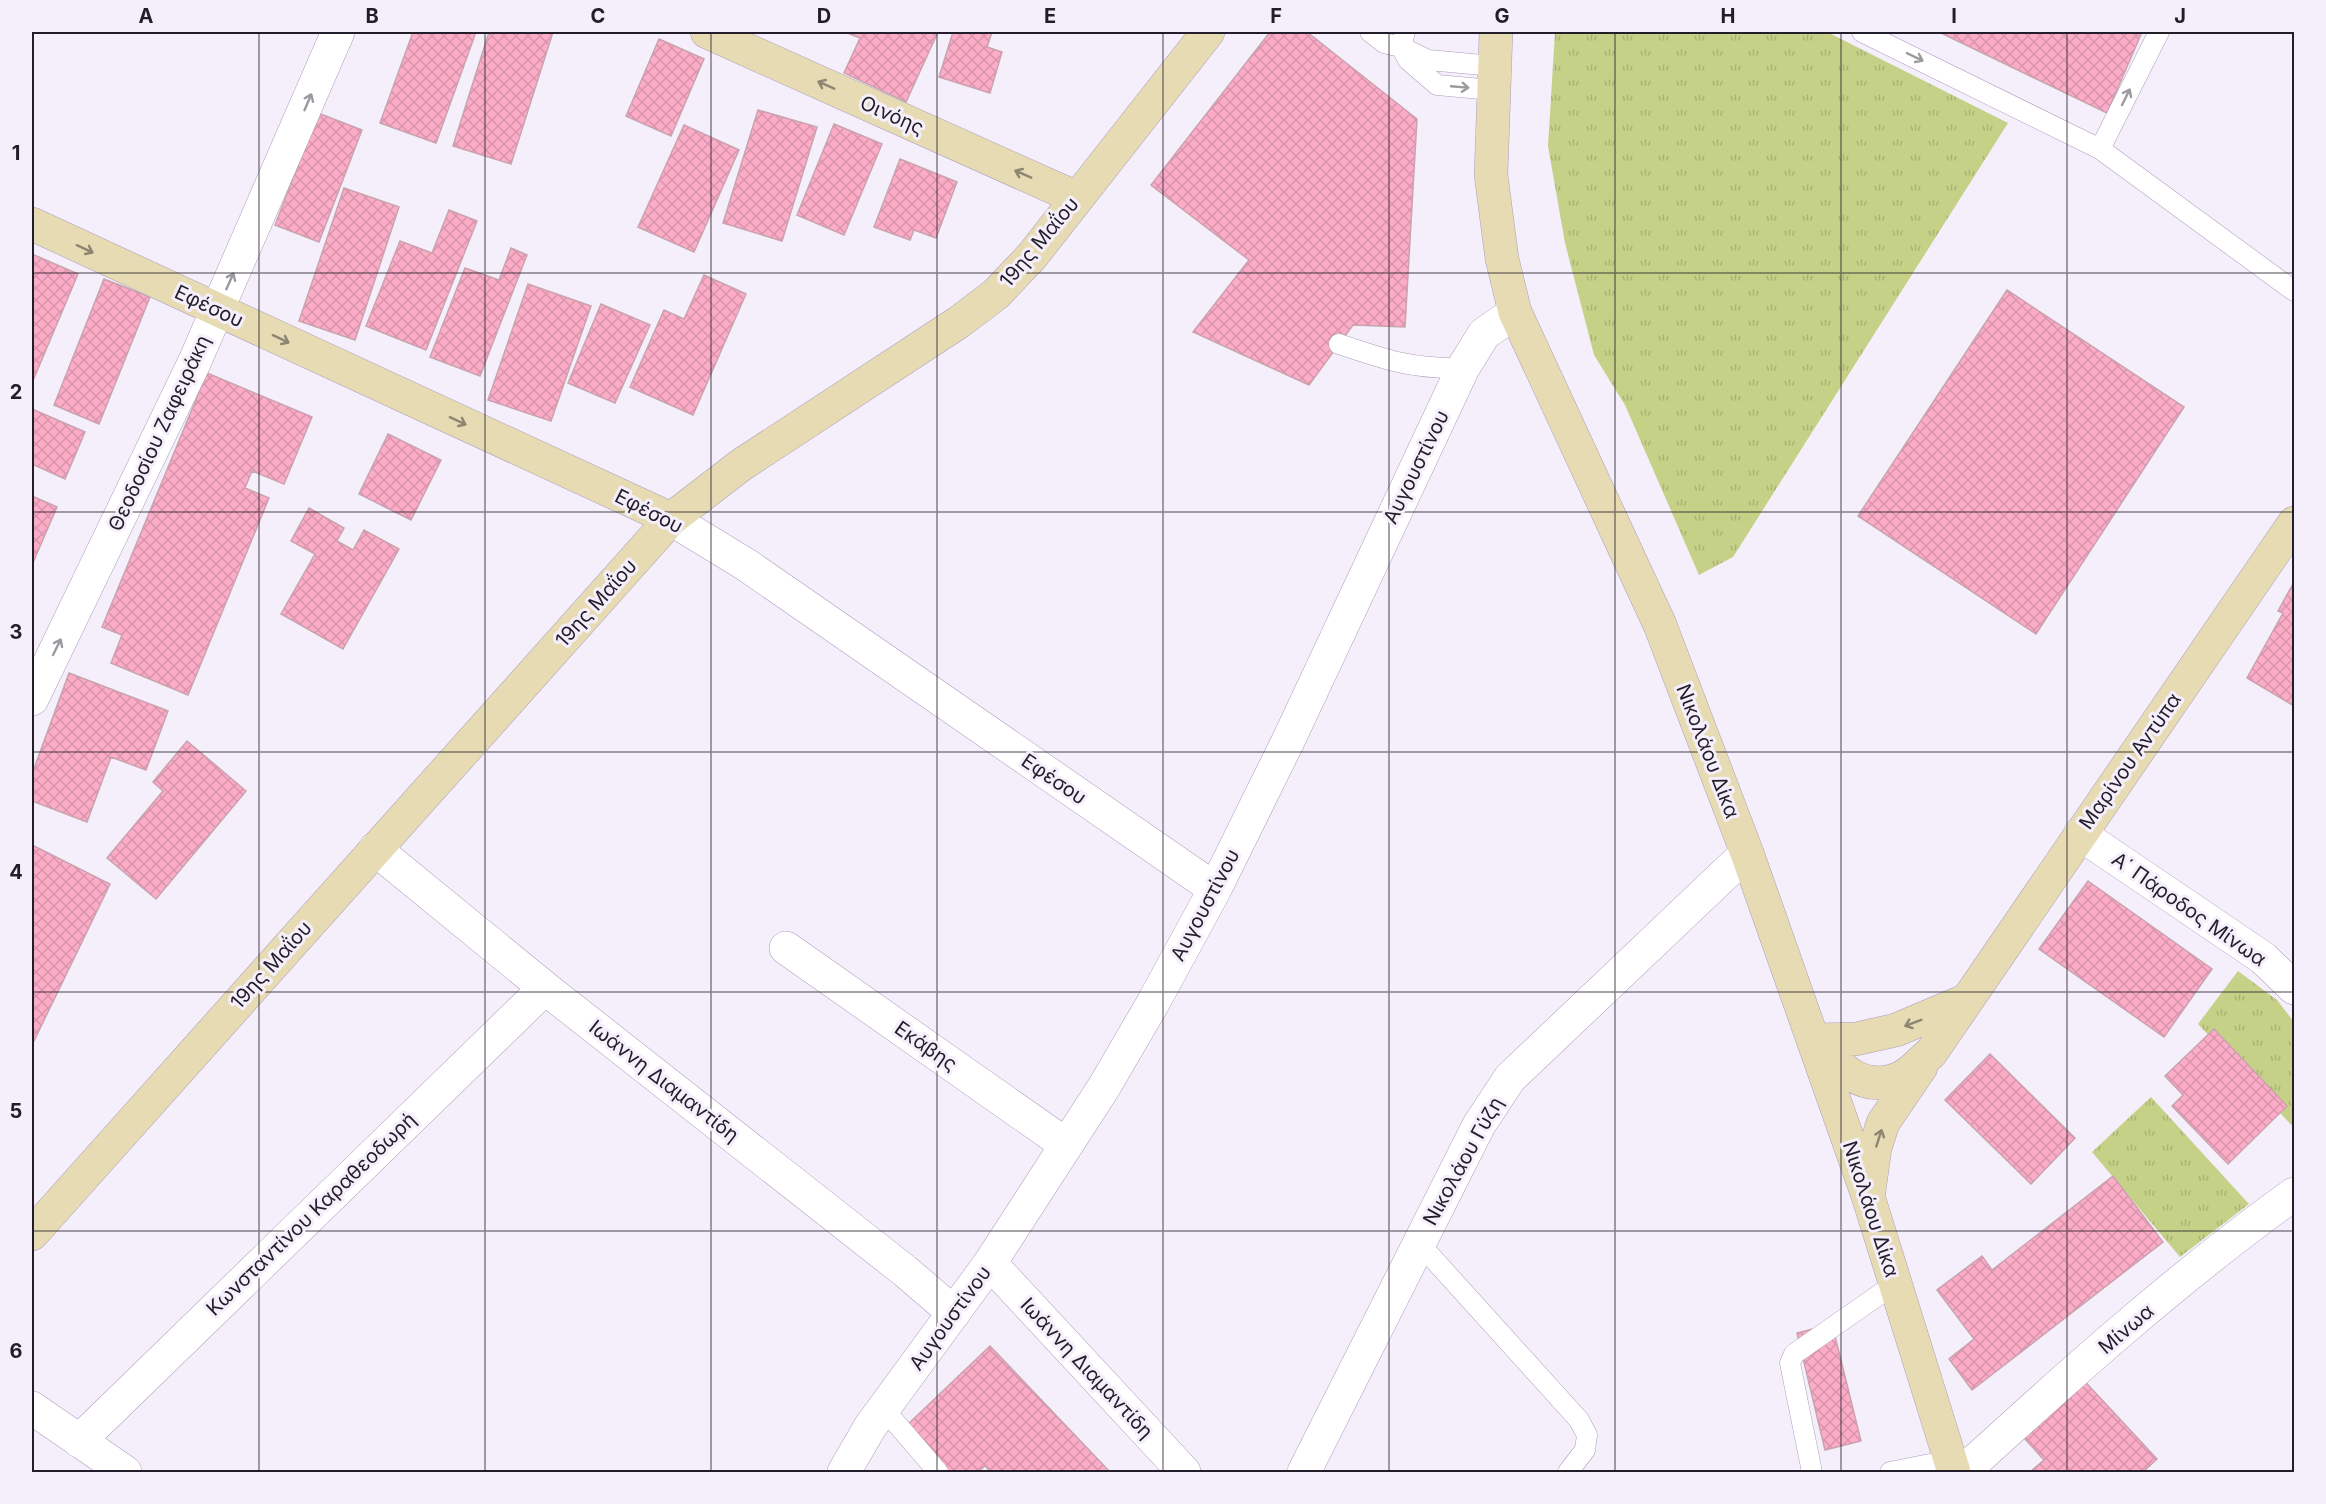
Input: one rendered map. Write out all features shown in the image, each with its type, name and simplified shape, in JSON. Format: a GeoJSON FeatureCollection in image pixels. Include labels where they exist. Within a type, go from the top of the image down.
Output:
{"type":"FeatureCollection","features":[{"type":"Feature","properties":{"kind":"street","name":"Θεοδοσίου Ζαφειράκη"},"geometry":{"type":"LineString","coordinates":[[32,699],[217,310],[338,32]]}},
{"type":"Feature","properties":{"kind":"street","name":"Οινόης"},"geometry":{"type":"LineString","coordinates":[[707,32],[1077,198]]}},
{"type":"Feature","properties":{"kind":"street","name":"19ης Μαΐου"},"geometry":{"type":"LineString","coordinates":[[32,1234],[671,519],[741,465],[959,322],[996,294],[1032,256],[1208,32]]}},
{"type":"Feature","properties":{"kind":"street","name":"Νικολάου Δίκα"},"geometry":{"type":"LineString","coordinates":[[1496,32],[1491,175],[1502,259],[1515,312],[1660,625],[1747,853],[1815,1040],[1956,1468]]}},
{"type":"Feature","properties":{"kind":"street","name":"Εφέσου"},"geometry":{"type":"LineString","coordinates":[[32,224],[671,519],[745,564],[1215,889]]}},
{"type":"Feature","properties":{"kind":"street","name":"Αυγουστίνου"},"geometry":{"type":"LineString","coordinates":[[844,1473],[884,1408],[990,1263],[1142,1022],[1215,889],[1463,368],[1484,334],[1515,312]]}},
{"type":"Feature","properties":{"kind":"street","name":"Μαρίνου Αντύπα"},"geometry":{"type":"LineString","coordinates":[[1868,1196],[1875,1148],[1883,1123],[2295,523]]}},
{"type":"Feature","properties":{"kind":"street","name":"Α΄ Πάροδος Μίνωα"},"geometry":{"type":"LineString","coordinates":[[2080,834],[2263,958],[2295,988]]}},
{"type":"Feature","properties":{"kind":"street","name":"Ιωάννη Διαμαντίδη"},"geometry":{"type":"LineString","coordinates":[[375,849],[545,988],[905,1270],[954,1313]]}},
{"type":"Feature","properties":{"kind":"street","name":"Νικολάου Γύζη"},"geometry":{"type":"LineString","coordinates":[[1304,1473],[1479,1125],[1510,1078],[1747,853]]}},
{"type":"Feature","properties":{"kind":"street","name":"Εκάβης"},"geometry":{"type":"LineString","coordinates":[[786,948],[1065,1144]]}},
{"type":"Feature","properties":{"kind":"street","name":"Κωνσταντίνου Καραθεοδωρή"},"geometry":{"type":"LineString","coordinates":[[79,1441],[545,988]]}},
{"type":"Feature","properties":{"kind":"street"},"geometry":{"type":"LineString","coordinates":[[1815,1040],[1856,1039],[1896,1030],[1967,1000]]}},
{"type":"Feature","properties":{"kind":"street"},"geometry":{"type":"LineString","coordinates":[[1815,1040],[1831,1060],[1849,1075],[1871,1083],[1888,1082],[1904,1076],[1931,1053]]}},
{"type":"Feature","properties":{"kind":"street","name":"Μίνωα"},"geometry":{"type":"LineString","coordinates":[[1956,1468],[2246,1229],[2295,1194]]}},
{"type":"Feature","properties":{"kind":"street","name":"Ιωάννη Διαμαντίδη"},"geometry":{"type":"LineString","coordinates":[[990,1263],[1185,1473]]}},
{"type":"Feature","properties":{"kind":"street"},"geometry":{"type":"LineString","coordinates":[[32,1408],[125,1473]]}},
{"type":"Feature","properties":{"kind":"lane"},"geometry":{"type":"LineString","coordinates":[[1370,32],[1384,43],[1403,39],[1408,60],[1437,86],[1494,78]]}},
{"type":"Feature","properties":{"kind":"lane"},"geometry":{"type":"LineString","coordinates":[[1862,32],[2100,149],[2295,291]]}},
{"type":"Feature","properties":{"kind":"lane"},"geometry":{"type":"LineString","coordinates":[[2100,149],[2158,32]]}},
{"type":"Feature","properties":{"kind":"lane"},"geometry":{"type":"LineString","coordinates":[[1339,344],[1396,364],[1463,368]]}},
{"type":"Feature","properties":{"kind":"lane"},"geometry":{"type":"LineString","coordinates":[[1419,1243],[1579,1420],[1587,1435],[1585,1450],[1568,1473]]}},
{"type":"Feature","properties":{"kind":"lane"},"geometry":{"type":"LineString","coordinates":[[1812,1473],[1790,1363],[1794,1354],[1896,1283]]}},
{"type":"Feature","properties":{"kind":"lane"},"geometry":{"type":"LineString","coordinates":[[884,1408],[938,1473]]}},
{"type":"Feature","properties":{"kind":"lane"},"geometry":{"type":"LineString","coordinates":[[1890,1473],[1956,1468]]}},
{"type":"Feature","properties":{"kind":"green space"},"geometry":{"type":"Polygon","coordinates":[[[1555,32],[1827,32],[2008,123],[1733,557],[1699,575],[1625,405],[1594,355],[1565,243],[1548,146],[1555,32]]]}},
{"type":"Feature","properties":{"kind":"green space"},"geometry":{"type":"Polygon","coordinates":[[[2238,971],[2277,1000],[2294,1022],[2294,1128],[2198,1024],[2238,971]]]}},
{"type":"Feature","properties":{"kind":"green space"},"geometry":{"type":"Polygon","coordinates":[[[2151,1097],[2249,1204],[2180,1257],[2092,1152],[2151,1097]]]}},
{"type":"Feature","properties":{"kind":"building"},"geometry":{"type":"Polygon","coordinates":[[[413,32],[476,32],[436,143],[380,123],[413,32]]]}},
{"type":"Feature","properties":{"kind":"building"},"geometry":{"type":"Polygon","coordinates":[[[489,32],[553,32],[511,164],[453,146],[489,32]]]}},
{"type":"Feature","properties":{"kind":"building"},"geometry":{"type":"Polygon","coordinates":[[[845,32],[938,32],[906,102],[844,73],[860,38],[845,32]]]}},
{"type":"Feature","properties":{"kind":"building"},"geometry":{"type":"Polygon","coordinates":[[[953,32],[992,32],[987,47],[1002,52],[990,93],[939,77],[953,32]]]}},
{"type":"Feature","properties":{"kind":"building"},"geometry":{"type":"Polygon","coordinates":[[[1270,32],[1307,32],[1417,119],[1405,327],[1353,325],[1309,385],[1193,332],[1249,260],[1151,185],[1270,32]]]}},
{"type":"Feature","properties":{"kind":"building"},"geometry":{"type":"Polygon","coordinates":[[[1939,32],[2142,32],[2107,113],[1939,32]]]}},
{"type":"Feature","properties":{"kind":"building"},"geometry":{"type":"Polygon","coordinates":[[[659,39],[704,59],[671,136],[626,116],[659,39]]]}},
{"type":"Feature","properties":{"kind":"building"},"geometry":{"type":"Polygon","coordinates":[[[758,110],[817,127],[782,241],[723,223],[758,110]]]}},
{"type":"Feature","properties":{"kind":"building"},"geometry":{"type":"Polygon","coordinates":[[[318,113],[362,130],[319,242],[275,225],[318,113]]]}},
{"type":"Feature","properties":{"kind":"building"},"geometry":{"type":"Polygon","coordinates":[[[834,124],[882,144],[844,235],[797,215],[834,124]]]}},
{"type":"Feature","properties":{"kind":"building"},"geometry":{"type":"Polygon","coordinates":[[[684,125],[739,150],[694,252],[638,227],[684,125]]]}},
{"type":"Feature","properties":{"kind":"building"},"geometry":{"type":"Polygon","coordinates":[[[900,159],[957,182],[936,238],[914,230],[910,240],[874,227],[900,159]]]}},
{"type":"Feature","properties":{"kind":"building"},"geometry":{"type":"Polygon","coordinates":[[[344,188],[399,207],[355,340],[299,321],[344,188]]]}},
{"type":"Feature","properties":{"kind":"building"},"geometry":{"type":"Polygon","coordinates":[[[449,210],[477,221],[426,350],[366,326],[400,241],[432,253],[449,210]]]}},
{"type":"Feature","properties":{"kind":"building"},"geometry":{"type":"Polygon","coordinates":[[[511,248],[527,255],[480,376],[430,357],[465,268],[499,280],[511,248]]]}},
{"type":"Feature","properties":{"kind":"building"},"geometry":{"type":"Polygon","coordinates":[[[32,254],[78,274],[32,383],[32,254]]]}},
{"type":"Feature","properties":{"kind":"building"},"geometry":{"type":"Polygon","coordinates":[[[704,275],[746,294],[693,415],[630,387],[664,310],[684,319],[704,275]]]}},
{"type":"Feature","properties":{"kind":"building"},"geometry":{"type":"Polygon","coordinates":[[[104,279],[150,297],[99,424],[54,405],[104,279]]]}},
{"type":"Feature","properties":{"kind":"building"},"geometry":{"type":"Polygon","coordinates":[[[528,284],[591,306],[551,421],[488,400],[528,284]]]}},
{"type":"Feature","properties":{"kind":"building"},"geometry":{"type":"Polygon","coordinates":[[[2007,290],[2184,407],[2036,634],[1858,516],[2007,290]]]}},
{"type":"Feature","properties":{"kind":"building"},"geometry":{"type":"Polygon","coordinates":[[[601,304],[650,325],[615,403],[568,383],[601,304]]]}},
{"type":"Feature","properties":{"kind":"building"},"geometry":{"type":"Polygon","coordinates":[[[207,373],[312,417],[284,484],[252,471],[245,488],[269,498],[188,695],[111,663],[122,635],[102,627],[207,373]]]}},
{"type":"Feature","properties":{"kind":"building"},"geometry":{"type":"Polygon","coordinates":[[[32,409],[85,432],[65,479],[32,464],[32,409]]]}},
{"type":"Feature","properties":{"kind":"building"},"geometry":{"type":"Polygon","coordinates":[[[388,434],[441,460],[411,520],[359,494],[388,434]]]}},
{"type":"Feature","properties":{"kind":"building"},"geometry":{"type":"Polygon","coordinates":[[[32,496],[57,507],[32,565],[32,496]]]}},
{"type":"Feature","properties":{"kind":"building"},"geometry":{"type":"Polygon","coordinates":[[[309,508],[344,528],[337,541],[353,550],[364,530],[399,549],[343,649],[281,614],[315,554],[291,541],[309,508]]]}},
{"type":"Feature","properties":{"kind":"building"},"geometry":{"type":"Polygon","coordinates":[[[2294,582],[2294,706],[2247,678],[2283,613],[2278,611],[2294,582]]]}},
{"type":"Feature","properties":{"kind":"building"},"geometry":{"type":"Polygon","coordinates":[[[69,673],[168,711],[146,770],[111,757],[87,822],[32,801],[32,774],[69,673]]]}},
{"type":"Feature","properties":{"kind":"building"},"geometry":{"type":"Polygon","coordinates":[[[187,741],[246,791],[156,899],[107,858],[163,791],[153,782],[187,741]]]}},
{"type":"Feature","properties":{"kind":"building"},"geometry":{"type":"Polygon","coordinates":[[[32,845],[110,884],[32,1045],[32,845]]]}},
{"type":"Feature","properties":{"kind":"building"},"geometry":{"type":"Polygon","coordinates":[[[2088,881],[2212,969],[2164,1037],[2039,949],[2088,881]]]}},
{"type":"Feature","properties":{"kind":"building"},"geometry":{"type":"Polygon","coordinates":[[[2214,1029],[2287,1106],[2228,1164],[2172,1106],[2183,1095],[2165,1076],[2214,1029]]]}},
{"type":"Feature","properties":{"kind":"building"},"geometry":{"type":"Polygon","coordinates":[[[1990,1054],[2075,1138],[2031,1184],[1945,1100],[1990,1054]]]}},
{"type":"Feature","properties":{"kind":"building"},"geometry":{"type":"Polygon","coordinates":[[[2113,1176],[2163,1242],[1972,1390],[1949,1359],[1974,1339],[1937,1290],[1982,1256],[1992,1270],[2113,1176]]]}},
{"type":"Feature","properties":{"kind":"building"},"geometry":{"type":"Polygon","coordinates":[[[1832,1324],[1861,1441],[1825,1450],[1797,1333],[1832,1324]]]}},
{"type":"Feature","properties":{"kind":"building"},"geometry":{"type":"Polygon","coordinates":[[[990,1346],[1110,1472],[991,1472],[985,1466],[978,1472],[947,1472],[904,1428],[990,1346]]]}},
{"type":"Feature","properties":{"kind":"building"},"geometry":{"type":"Polygon","coordinates":[[[2077,1373],[2157,1459],[2143,1472],[2030,1472],[2044,1460],[2017,1430],[2077,1373]]]}}]}
